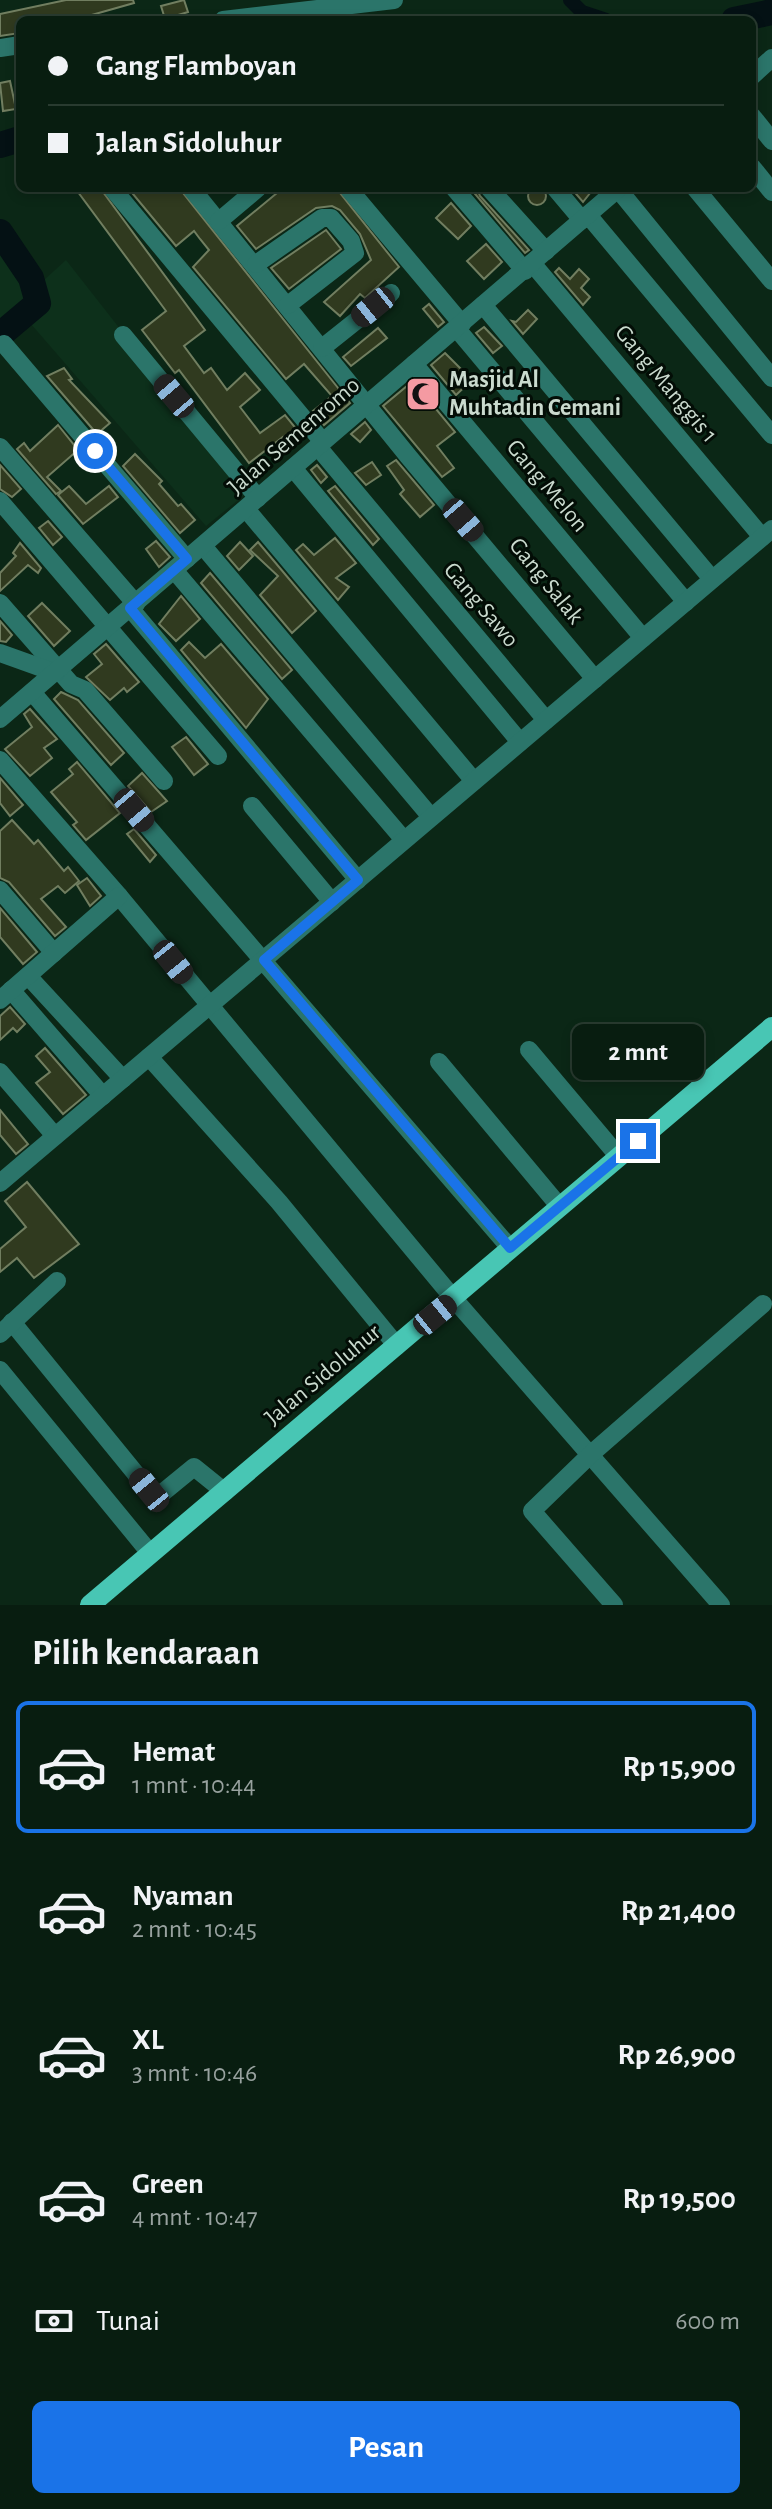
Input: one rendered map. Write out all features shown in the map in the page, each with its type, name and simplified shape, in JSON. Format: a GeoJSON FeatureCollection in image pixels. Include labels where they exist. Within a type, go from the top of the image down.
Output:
{"type":"FeatureCollection","features":[{"type":"Feature","properties":{"kind":"main road","name":"Jalan Sidoluhur"},"geometry":{"type":"LineString","coordinates":[[90,1605],[772,1027]]}},
{"type":"Feature","properties":{"kind":"street"},"geometry":{"type":"LineString","coordinates":[[252,16],[352,2],[394,0]]}},
{"type":"Feature","properties":{"kind":"street"},"geometry":{"type":"LineString","coordinates":[[756,72],[772,58]]}},
{"type":"Feature","properties":{"kind":"street"},"geometry":{"type":"LineString","coordinates":[[756,121],[772,141]]}},
{"type":"Feature","properties":{"kind":"street"},"geometry":{"type":"LineString","coordinates":[[756,172],[772,192]]}},
{"type":"Feature","properties":{"kind":"street","name":"Gang Sawo"},"geometry":{"type":"LineString","coordinates":[[115,192],[546,720]]}},
{"type":"Feature","properties":{"kind":"street","name":"Gang Salak"},"geometry":{"type":"LineString","coordinates":[[194,192],[595,679]]}},
{"type":"Feature","properties":{"kind":"street"},"geometry":{"type":"LineString","coordinates":[[219,221],[253,192]]}},
{"type":"Feature","properties":{"kind":"street"},"geometry":{"type":"LineString","coordinates":[[351,192],[686,602]]}},
{"type":"Feature","properties":{"kind":"street"},"geometry":{"type":"LineString","coordinates":[[458,192],[534,261]]}},
{"type":"Feature","properties":{"kind":"street"},"geometry":{"type":"LineString","coordinates":[[491,192],[534,261]]}},
{"type":"Feature","properties":{"kind":"street"},"geometry":{"type":"LineString","coordinates":[[559,192],[585,218],[772,435]]}},
{"type":"Feature","properties":{"kind":"street","name":"Jalan Semenromo"},"geometry":{"type":"LineString","coordinates":[[0,719],[203,546],[253,509],[320,444],[614,192]]}},
{"type":"Feature","properties":{"kind":"street"},"geometry":{"type":"LineString","coordinates":[[622,192],[772,378]]}},
{"type":"Feature","properties":{"kind":"street"},"geometry":{"type":"LineString","coordinates":[[698,192],[772,281]]}},
{"type":"Feature","properties":{"kind":"street"},"geometry":{"type":"LineString","coordinates":[[256,264],[323,217],[331,218],[351,241],[355,253],[288,305]]}},
{"type":"Feature","properties":{"kind":"street","name":"Gang Manggis 1"},"geometry":{"type":"LineString","coordinates":[[534,261],[767,533]]}},
{"type":"Feature","properties":{"kind":"street"},"geometry":{"type":"LineString","coordinates":[[322,348],[391,293]]}},
{"type":"Feature","properties":{"kind":"street"},"geometry":{"type":"LineString","coordinates":[[483,305],[712,579]]}},
{"type":"Feature","properties":{"kind":"street"},"geometry":{"type":"LineString","coordinates":[[123,335],[253,509],[470,778]]}},
{"type":"Feature","properties":{"kind":"street"},"geometry":{"type":"LineString","coordinates":[[4,344],[404,840]]}},
{"type":"Feature","properties":{"kind":"street","name":"Gang Melon"},"geometry":{"type":"LineString","coordinates":[[414,364],[643,638]]}},
{"type":"Feature","properties":{"kind":"street"},"geometry":{"type":"LineString","coordinates":[[0,447],[358,880]]}},
{"type":"Feature","properties":{"kind":"street"},"geometry":{"type":"LineString","coordinates":[[293,468],[520,742]]}},
{"type":"Feature","properties":{"kind":"street"},"geometry":{"type":"LineString","coordinates":[[0,501],[218,756]]}},
{"type":"Feature","properties":{"kind":"street"},"geometry":{"type":"LineString","coordinates":[[0,1183],[358,880],[431,817],[470,778],[520,742],[767,533]]}},
{"type":"Feature","properties":{"kind":"street"},"geometry":{"type":"LineString","coordinates":[[203,546],[431,817]]}},
{"type":"Feature","properties":{"kind":"street"},"geometry":{"type":"LineString","coordinates":[[0,603],[57,671],[71,684],[85,690],[164,781]]}},
{"type":"Feature","properties":{"kind":"street"},"geometry":{"type":"LineString","coordinates":[[0,653],[57,671]]}},
{"type":"Feature","properties":{"kind":"street"},"geometry":{"type":"LineString","coordinates":[[32,692],[510,1248]]}},
{"type":"Feature","properties":{"kind":"street"},"geometry":{"type":"LineString","coordinates":[[0,760],[119,896],[454,1299],[721,1605]]}},
{"type":"Feature","properties":{"kind":"street"},"geometry":{"type":"LineString","coordinates":[[252,806],[332,902]]}},
{"type":"Feature","properties":{"kind":"street"},"geometry":{"type":"LineString","coordinates":[[0,890],[54,953]]}},
{"type":"Feature","properties":{"kind":"street"},"geometry":{"type":"LineString","coordinates":[[103,1096],[6,995],[119,896]]}},
{"type":"Feature","properties":{"kind":"street"},"geometry":{"type":"LineString","coordinates":[[28,976],[123,1079]]}},
{"type":"Feature","properties":{"kind":"street"},"geometry":{"type":"LineString","coordinates":[[529,1050],[619,1157]]}},
{"type":"Feature","properties":{"kind":"street"},"geometry":{"type":"LineString","coordinates":[[149,1057],[279,1202],[397,1346]]}},
{"type":"Feature","properties":{"kind":"street"},"geometry":{"type":"LineString","coordinates":[[439,1062],[560,1207]]}},
{"type":"Feature","properties":{"kind":"street"},"geometry":{"type":"LineString","coordinates":[[0,1072],[55,1136]]}},
{"type":"Feature","properties":{"kind":"street"},"geometry":{"type":"LineString","coordinates":[[57,1281],[6,1328],[149,1490],[161,1494],[194,1467],[225,1492]]}},
{"type":"Feature","properties":{"kind":"street"},"geometry":{"type":"LineString","coordinates":[[614,1605],[532,1511],[591,1454],[763,1304]]}},
{"type":"Feature","properties":{"kind":"street"},"geometry":{"type":"LineString","coordinates":[[0,1370],[150,1553]]}},
{"type":"Feature","properties":{"kind":"shaded area"},"geometry":{"type":"Polygon","coordinates":[[[0,239],[31,292],[66,260],[248,492],[206,526],[18,309],[0,322],[0,239]]]}},
{"type":"Feature","properties":{"kind":"building"},"geometry":{"type":"Polygon","coordinates":[[[66,0],[133,0],[134,3],[88,16],[16,16],[16,34],[0,36],[0,14],[66,0]]]}},
{"type":"Feature","properties":{"kind":"building"},"geometry":{"type":"Polygon","coordinates":[[[184,0],[188,12],[164,16],[161,6],[184,0]]]}},
{"type":"Feature","properties":{"kind":"building"},"geometry":{"type":"Polygon","coordinates":[[[10,81],[16,109],[3,111],[0,83],[10,81]]]}},
{"type":"Feature","properties":{"kind":"building"},"geometry":{"type":"Polygon","coordinates":[[[78,192],[103,192],[205,330],[184,346],[204,373],[211,368],[227,390],[245,373],[260,390],[240,407],[260,433],[285,415],[302,436],[289,445],[283,437],[249,463],[179,370],[175,373],[142,330],[166,311],[78,192]]]}},
{"type":"Feature","properties":{"kind":"building"},"geometry":{"type":"Polygon","coordinates":[[[131,192],[182,192],[350,403],[324,425],[313,411],[332,396],[304,364],[286,379],[193,267],[209,250],[194,231],[176,246],[131,192]]]}},
{"type":"Feature","properties":{"kind":"building"},"geometry":{"type":"Polygon","coordinates":[[[278,192],[339,192],[399,267],[365,298],[360,294],[340,316],[324,302],[371,260],[360,234],[340,210],[332,206],[316,208],[256,249],[237,226],[278,192]]]}},
{"type":"Feature","properties":{"kind":"building"},"geometry":{"type":"Polygon","coordinates":[[[473,192],[478,192],[529,250],[525,253],[473,192]]]}},
{"type":"Feature","properties":{"kind":"building"},"geometry":{"type":"Polygon","coordinates":[[[530,192],[545,193],[543,202],[537,205],[528,196],[530,192]]]}},
{"type":"Feature","properties":{"kind":"building"},"geometry":{"type":"Polygon","coordinates":[[[574,192],[591,192],[583,202],[574,192]]]}},
{"type":"Feature","properties":{"kind":"building"},"geometry":{"type":"Polygon","coordinates":[[[451,203],[471,226],[458,239],[436,218],[451,203]]]}},
{"type":"Feature","properties":{"kind":"building"},"geometry":{"type":"Polygon","coordinates":[[[326,230],[341,249],[289,289],[271,268],[326,230]]]}},
{"type":"Feature","properties":{"kind":"building"},"geometry":{"type":"Polygon","coordinates":[[[486,244],[502,262],[484,279],[467,261],[486,244]]]}},
{"type":"Feature","properties":{"kind":"building"},"geometry":{"type":"Polygon","coordinates":[[[559,268],[570,279],[579,269],[589,279],[581,288],[590,297],[583,305],[555,272],[559,268]]]}},
{"type":"Feature","properties":{"kind":"building"},"geometry":{"type":"Polygon","coordinates":[[[429,304],[444,322],[438,327],[423,309],[429,304]]]}},
{"type":"Feature","properties":{"kind":"building"},"geometry":{"type":"Polygon","coordinates":[[[528,310],[537,319],[523,334],[512,321],[516,322],[528,310]]]}},
{"type":"Feature","properties":{"kind":"building"},"geometry":{"type":"Polygon","coordinates":[[[484,327],[502,346],[493,353],[476,333],[484,327]]]}},
{"type":"Feature","properties":{"kind":"building"},"geometry":{"type":"Polygon","coordinates":[[[378,328],[387,338],[351,366],[343,357],[378,328]]]}},
{"type":"Feature","properties":{"kind":"building"},"geometry":{"type":"Polygon","coordinates":[[[445,353],[472,380],[456,395],[431,365],[445,353]]]}},
{"type":"Feature","properties":{"kind":"building"},"geometry":{"type":"Polygon","coordinates":[[[64,368],[72,379],[69,380],[110,423],[97,434],[47,376],[64,368]]]}},
{"type":"Feature","properties":{"kind":"building"},"geometry":{"type":"Polygon","coordinates":[[[413,381],[455,432],[437,446],[454,468],[442,477],[383,406],[413,381]]]}},
{"type":"Feature","properties":{"kind":"building"},"geometry":{"type":"Polygon","coordinates":[[[365,422],[371,430],[360,442],[351,434],[365,422]]]}},
{"type":"Feature","properties":{"kind":"building"},"geometry":{"type":"Polygon","coordinates":[[[58,425],[78,450],[47,477],[61,491],[56,494],[17,449],[24,443],[30,451],[58,425]]]}},
{"type":"Feature","properties":{"kind":"building"},"geometry":{"type":"Polygon","coordinates":[[[135,454],[162,481],[159,484],[178,506],[181,504],[195,520],[180,533],[123,466],[135,454]]]}},
{"type":"Feature","properties":{"kind":"building"},"geometry":{"type":"Polygon","coordinates":[[[396,460],[434,505],[420,517],[400,494],[404,490],[387,466],[396,460]]]}},
{"type":"Feature","properties":{"kind":"building"},"geometry":{"type":"Polygon","coordinates":[[[372,462],[381,475],[366,485],[355,473],[372,462]]]}},
{"type":"Feature","properties":{"kind":"building"},"geometry":{"type":"Polygon","coordinates":[[[0,465],[21,489],[12,497],[0,489],[0,465]]]}},
{"type":"Feature","properties":{"kind":"building"},"geometry":{"type":"Polygon","coordinates":[[[317,465],[327,477],[321,483],[311,470],[317,465]]]}},
{"type":"Feature","properties":{"kind":"building"},"geometry":{"type":"Polygon","coordinates":[[[69,486],[86,504],[109,486],[118,497],[83,524],[58,495],[69,486]]]}},
{"type":"Feature","properties":{"kind":"building"},"geometry":{"type":"Polygon","coordinates":[[[335,486],[379,539],[373,545],[328,491],[335,486]]]}},
{"type":"Feature","properties":{"kind":"building"},"geometry":{"type":"Polygon","coordinates":[[[48,521],[62,537],[53,545],[39,528],[48,521]]]}},
{"type":"Feature","properties":{"kind":"building"},"geometry":{"type":"Polygon","coordinates":[[[335,538],[356,563],[336,578],[349,587],[338,600],[296,550],[303,544],[314,555],[335,538]]]}},
{"type":"Feature","properties":{"kind":"building"},"geometry":{"type":"Polygon","coordinates":[[[156,541],[170,557],[159,567],[146,549],[156,541]]]}},
{"type":"Feature","properties":{"kind":"building"},"geometry":{"type":"Polygon","coordinates":[[[240,542],[253,556],[239,570],[227,556],[240,542]]]}},
{"type":"Feature","properties":{"kind":"building"},"geometry":{"type":"Polygon","coordinates":[[[258,542],[316,611],[292,633],[260,595],[278,576],[250,550],[258,542]]]}},
{"type":"Feature","properties":{"kind":"building"},"geometry":{"type":"Polygon","coordinates":[[[20,543],[41,568],[38,573],[28,565],[0,591],[0,573],[16,556],[13,553],[20,543]]]}},
{"type":"Feature","properties":{"kind":"building"},"geometry":{"type":"Polygon","coordinates":[[[210,573],[292,670],[282,679],[201,583],[210,573]]]}},
{"type":"Feature","properties":{"kind":"building"},"geometry":{"type":"Polygon","coordinates":[[[181,596],[200,619],[176,641],[159,624],[181,596]]]}},
{"type":"Feature","properties":{"kind":"building"},"geometry":{"type":"Polygon","coordinates":[[[42,603],[70,631],[54,646],[28,616],[42,603]]]}},
{"type":"Feature","properties":{"kind":"building"},"geometry":{"type":"Polygon","coordinates":[[[0,621],[12,635],[6,642],[0,641],[0,621]]]}},
{"type":"Feature","properties":{"kind":"building"},"geometry":{"type":"Polygon","coordinates":[[[189,642],[205,658],[221,644],[268,699],[246,728],[181,650],[189,642]]]}},
{"type":"Feature","properties":{"kind":"building"},"geometry":{"type":"Polygon","coordinates":[[[106,644],[139,682],[127,692],[124,688],[110,700],[86,677],[102,664],[94,654],[106,644]]]}},
{"type":"Feature","properties":{"kind":"building"},"geometry":{"type":"Polygon","coordinates":[[[61,692],[78,700],[124,753],[111,765],[54,699],[61,692]]]}},
{"type":"Feature","properties":{"kind":"building"},"geometry":{"type":"Polygon","coordinates":[[[30,709],[57,739],[44,748],[52,758],[30,776],[5,749],[32,727],[24,714],[30,709]]]}},
{"type":"Feature","properties":{"kind":"building"},"geometry":{"type":"Polygon","coordinates":[[[186,737],[208,764],[194,775],[172,747],[186,737]]]}},
{"type":"Feature","properties":{"kind":"building"},"geometry":{"type":"Polygon","coordinates":[[[77,762],[120,813],[86,840],[73,825],[77,822],[51,792],[73,774],[69,769],[77,762]]]}},
{"type":"Feature","properties":{"kind":"building"},"geometry":{"type":"Polygon","coordinates":[[[142,773],[167,801],[151,812],[128,786],[142,773]]]}},
{"type":"Feature","properties":{"kind":"building"},"geometry":{"type":"Polygon","coordinates":[[[0,778],[23,805],[10,816],[0,803],[0,778]]]}},
{"type":"Feature","properties":{"kind":"building"},"geometry":{"type":"Polygon","coordinates":[[[12,820],[34,844],[38,840],[64,871],[68,867],[79,881],[65,893],[58,886],[41,899],[66,927],[55,936],[9,882],[0,878],[0,831],[12,820]]]}},
{"type":"Feature","properties":{"kind":"building"},"geometry":{"type":"Polygon","coordinates":[[[134,829],[156,855],[150,862],[127,834],[134,829]]]}},
{"type":"Feature","properties":{"kind":"building"},"geometry":{"type":"Polygon","coordinates":[[[87,878],[101,896],[90,906],[77,885],[87,878]]]}},
{"type":"Feature","properties":{"kind":"building"},"geometry":{"type":"Polygon","coordinates":[[[0,908],[37,952],[23,964],[0,937],[0,908]]]}},
{"type":"Feature","properties":{"kind":"building"},"geometry":{"type":"Polygon","coordinates":[[[10,1007],[25,1024],[17,1032],[13,1028],[0,1040],[0,1016],[10,1007]]]}},
{"type":"Feature","properties":{"kind":"building"},"geometry":{"type":"Polygon","coordinates":[[[45,1048],[86,1095],[63,1114],[36,1083],[50,1072],[36,1056],[45,1048]]]}},
{"type":"Feature","properties":{"kind":"building"},"geometry":{"type":"Polygon","coordinates":[[[0,1110],[28,1144],[16,1154],[0,1135],[0,1110]]]}},
{"type":"Feature","properties":{"kind":"building"},"geometry":{"type":"Polygon","coordinates":[[[27,1182],[79,1244],[34,1278],[17,1258],[0,1272],[0,1249],[26,1227],[5,1201],[27,1182]]]}},
{"type":"Feature","properties":{"kind":"waterway"},"geometry":{"type":"LineString","coordinates":[[570,0],[582,12],[594,16]]}},
{"type":"Feature","properties":{"kind":"waterway"},"geometry":{"type":"LineString","coordinates":[[753,16],[772,12]]}},
{"type":"Feature","properties":{"kind":"waterway"},"geometry":{"type":"LineString","coordinates":[[0,145],[16,140]]}},
{"type":"Feature","properties":{"kind":"waterway"},"geometry":{"type":"LineString","coordinates":[[0,232],[31,278],[38,303],[0,335]]}},
{"type":"Feature","properties":{"kind":"place","name":"Masjid Al Muhtadin Cemani"},"geometry":{"type":"Point","coordinates":[423,394]}},
{"type":"Feature","properties":{"kind":"route"},"geometry":{"type":"LineString","coordinates":[[95,451],[187,559],[130,608],[358,880],[264,960],[510,1248],[638,1141]]}}]}
